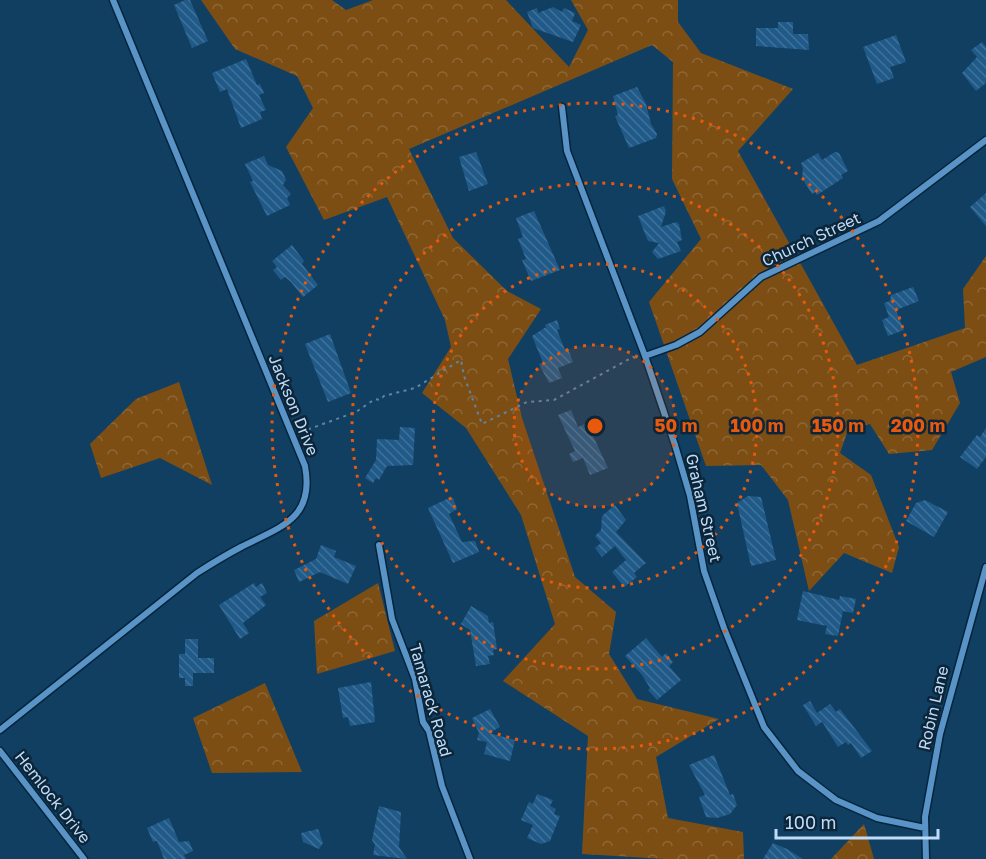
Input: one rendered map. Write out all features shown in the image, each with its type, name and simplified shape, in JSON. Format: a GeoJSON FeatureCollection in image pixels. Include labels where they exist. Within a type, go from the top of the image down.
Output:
{"type":"FeatureCollection","features":[{"type":"Feature","properties":{"kind":"street","name":"Jackson Drive"},"geometry":{"type":"LineString","coordinates":[[0,730],[197,573],[288,524],[303,503],[307,489],[305,466],[113,0]]}},
{"type":"Feature","properties":{"kind":"street","name":"Graham Street"},"geometry":{"type":"LineString","coordinates":[[562,107],[567,151],[645,356],[690,496],[704,571],[724,628],[765,727],[798,771],[836,800],[877,818],[925,828]]}},
{"type":"Feature","properties":{"kind":"street","name":"Church Street"},"geometry":{"type":"LineString","coordinates":[[645,356],[676,345],[700,332],[761,277],[879,221],[986,140]]}},
{"type":"Feature","properties":{"kind":"street","name":"Tamarack Road"},"geometry":{"type":"LineString","coordinates":[[379,545],[392,619],[415,679],[423,722],[429,730],[442,786],[470,859]]}},
{"type":"Feature","properties":{"kind":"street","name":"Robin Lane"},"geometry":{"type":"LineString","coordinates":[[926,859],[925,828],[940,734],[986,567]]}},
{"type":"Feature","properties":{"kind":"street","name":"Hemlock Drive"},"geometry":{"type":"LineString","coordinates":[[0,751],[84,859]]}},
{"type":"Feature","properties":{"kind":"path"},"geometry":{"type":"LineString","coordinates":[[292,435],[356,412],[375,399],[380,400],[384,396],[415,388],[461,360],[465,369],[464,376],[482,424],[527,402],[554,400],[633,357],[638,359],[645,356]]}},
{"type":"Feature","properties":{"kind":"green space"},"geometry":{"type":"Polygon","coordinates":[[[201,0],[332,0],[346,10],[373,0],[506,0],[569,67],[588,30],[571,0],[678,0],[678,22],[701,53],[793,89],[738,151],[857,365],[965,328],[963,289],[986,256],[986,357],[951,372],[960,403],[932,450],[889,454],[870,424],[848,430],[840,453],[871,475],[899,547],[892,573],[844,553],[809,591],[788,500],[761,465],[706,466],[649,302],[701,239],[672,179],[673,62],[652,45],[409,149],[453,238],[507,291],[541,309],[508,359],[522,418],[575,577],[616,612],[609,654],[637,699],[719,719],[656,757],[668,818],[743,832],[744,859],[666,859],[582,854],[588,736],[503,681],[555,624],[521,515],[466,428],[422,393],[451,347],[445,320],[387,197],[324,220],[286,147],[313,108],[297,76],[235,49],[201,0]]]}},
{"type":"Feature","properties":{"kind":"green space"},"geometry":{"type":"Polygon","coordinates":[[[179,382],[212,485],[160,458],[101,478],[90,444],[136,399],[179,382]]]}},
{"type":"Feature","properties":{"kind":"green space"},"geometry":{"type":"Polygon","coordinates":[[[378,583],[395,651],[317,674],[314,621],[378,583]]]}},
{"type":"Feature","properties":{"kind":"green space"},"geometry":{"type":"Polygon","coordinates":[[[265,683],[302,772],[212,773],[193,718],[265,683]]]}},
{"type":"Feature","properties":{"kind":"green space"},"geometry":{"type":"Polygon","coordinates":[[[864,824],[874,859],[831,859],[864,824]]]}},
{"type":"Feature","properties":{"kind":"building"},"geometry":{"type":"Polygon","coordinates":[[[190,0],[208,41],[192,48],[174,5],[190,0]]]}},
{"type":"Feature","properties":{"kind":"building"},"geometry":{"type":"Polygon","coordinates":[[[553,7],[562,12],[564,8],[575,13],[572,21],[581,25],[573,42],[533,28],[527,12],[537,8],[538,13],[553,7]]]}},
{"type":"Feature","properties":{"kind":"building"},"geometry":{"type":"Polygon","coordinates":[[[778,22],[793,22],[793,34],[808,34],[809,50],[756,46],[756,28],[778,28],[778,22]]]}},
{"type":"Feature","properties":{"kind":"building"},"geometry":{"type":"Polygon","coordinates":[[[896,35],[906,62],[890,67],[894,78],[877,84],[863,47],[896,35]]]}},
{"type":"Feature","properties":{"kind":"building"},"geometry":{"type":"Polygon","coordinates":[[[982,42],[986,47],[986,83],[976,91],[962,73],[977,57],[971,50],[982,42]]]}},
{"type":"Feature","properties":{"kind":"building"},"geometry":{"type":"Polygon","coordinates":[[[246,59],[257,85],[260,84],[264,93],[259,95],[266,110],[260,112],[262,119],[241,128],[227,89],[220,92],[212,73],[246,59]]]}},
{"type":"Feature","properties":{"kind":"building"},"geometry":{"type":"Polygon","coordinates":[[[637,87],[657,134],[656,138],[629,148],[615,116],[618,115],[613,96],[637,87]]]}},
{"type":"Feature","properties":{"kind":"building"},"geometry":{"type":"Polygon","coordinates":[[[476,152],[488,184],[469,191],[459,157],[476,152]]]}},
{"type":"Feature","properties":{"kind":"building"},"geometry":{"type":"Polygon","coordinates":[[[835,152],[839,153],[848,171],[841,175],[843,178],[817,195],[815,192],[812,194],[802,178],[801,163],[818,153],[822,160],[835,152]]]}},
{"type":"Feature","properties":{"kind":"building"},"geometry":{"type":"Polygon","coordinates":[[[264,156],[268,165],[282,171],[286,180],[283,185],[291,194],[287,198],[290,205],[267,216],[250,182],[253,181],[245,164],[264,156]]]}},
{"type":"Feature","properties":{"kind":"building"},"geometry":{"type":"Polygon","coordinates":[[[986,193],[986,226],[970,207],[986,193]]]}},
{"type":"Feature","properties":{"kind":"building"},"geometry":{"type":"Polygon","coordinates":[[[664,206],[666,211],[661,227],[676,222],[679,224],[682,240],[677,242],[681,251],[658,259],[652,252],[659,243],[648,241],[638,216],[664,206]]]}},
{"type":"Feature","properties":{"kind":"building"},"geometry":{"type":"Polygon","coordinates":[[[534,211],[560,270],[531,281],[522,260],[526,259],[518,239],[523,237],[516,218],[534,211]]]}},
{"type":"Feature","properties":{"kind":"building"},"geometry":{"type":"Polygon","coordinates":[[[292,245],[304,261],[302,264],[318,285],[303,297],[291,282],[285,277],[281,280],[273,270],[277,267],[272,261],[292,245]]]}},
{"type":"Feature","properties":{"kind":"building"},"geometry":{"type":"Polygon","coordinates":[[[913,287],[919,301],[896,310],[904,330],[888,336],[882,320],[889,317],[884,303],[890,301],[891,295],[913,287]]]}},
{"type":"Feature","properties":{"kind":"building"},"geometry":{"type":"Polygon","coordinates":[[[557,320],[560,329],[557,330],[573,362],[558,368],[562,378],[549,383],[539,364],[543,363],[532,336],[546,327],[545,325],[557,320]]]}},
{"type":"Feature","properties":{"kind":"building"},"geometry":{"type":"Polygon","coordinates":[[[330,334],[351,393],[328,402],[305,344],[330,334]]]}},
{"type":"Feature","properties":{"kind":"building"},"geometry":{"type":"Polygon","coordinates":[[[571,410],[578,427],[587,423],[608,468],[590,475],[583,458],[573,462],[569,454],[575,451],[558,415],[571,410]]]}},
{"type":"Feature","properties":{"kind":"building"},"geometry":{"type":"Polygon","coordinates":[[[400,427],[415,428],[413,465],[387,466],[379,480],[376,478],[373,483],[365,478],[376,460],[377,439],[399,440],[400,427]]]}},
{"type":"Feature","properties":{"kind":"building"},"geometry":{"type":"Polygon","coordinates":[[[986,428],[986,457],[977,469],[960,457],[977,435],[980,437],[986,428]]]}},
{"type":"Feature","properties":{"kind":"building"},"geometry":{"type":"Polygon","coordinates":[[[748,496],[761,497],[776,560],[751,566],[737,503],[748,496]]]}},
{"type":"Feature","properties":{"kind":"building"},"geometry":{"type":"Polygon","coordinates":[[[453,498],[457,509],[449,514],[462,542],[475,541],[479,552],[453,563],[428,508],[453,498]]]}},
{"type":"Feature","properties":{"kind":"building"},"geometry":{"type":"Polygon","coordinates":[[[925,500],[948,512],[934,537],[906,521],[916,503],[925,500]]]}},
{"type":"Feature","properties":{"kind":"building"},"geometry":{"type":"Polygon","coordinates":[[[615,505],[626,520],[616,532],[646,563],[634,573],[637,577],[624,587],[612,572],[626,560],[615,546],[602,557],[595,548],[601,543],[595,536],[601,530],[602,516],[615,505]]]}},
{"type":"Feature","properties":{"kind":"building"},"geometry":{"type":"Polygon","coordinates":[[[321,545],[336,551],[334,557],[356,566],[348,584],[320,572],[299,582],[294,570],[316,559],[321,545]]]}},
{"type":"Feature","properties":{"kind":"building"},"geometry":{"type":"Polygon","coordinates":[[[254,583],[256,587],[262,583],[267,593],[260,597],[266,605],[243,623],[249,633],[240,639],[219,605],[254,583]]]}},
{"type":"Feature","properties":{"kind":"building"},"geometry":{"type":"Polygon","coordinates":[[[803,591],[839,600],[840,596],[856,599],[853,613],[843,611],[838,636],[825,634],[827,626],[797,620],[803,591]]]}},
{"type":"Feature","properties":{"kind":"building"},"geometry":{"type":"Polygon","coordinates":[[[471,606],[488,616],[489,623],[493,622],[497,649],[493,650],[494,655],[488,656],[490,664],[476,666],[470,630],[461,624],[471,606]]]}},
{"type":"Feature","properties":{"kind":"building"},"geometry":{"type":"Polygon","coordinates":[[[646,638],[662,657],[666,653],[673,662],[669,666],[681,680],[657,700],[648,690],[650,688],[642,675],[625,656],[646,638]]]}},
{"type":"Feature","properties":{"kind":"building"},"geometry":{"type":"Polygon","coordinates":[[[185,639],[198,639],[198,658],[214,658],[214,673],[193,673],[193,686],[185,686],[185,678],[179,678],[179,654],[185,654],[185,639]]]}},
{"type":"Feature","properties":{"kind":"building"},"geometry":{"type":"Polygon","coordinates":[[[371,682],[375,722],[350,726],[348,717],[343,718],[338,688],[371,682]]]}},
{"type":"Feature","properties":{"kind":"building"},"geometry":{"type":"Polygon","coordinates":[[[810,701],[817,713],[830,704],[836,712],[840,709],[872,751],[861,758],[851,743],[848,745],[846,742],[838,747],[821,720],[822,722],[816,726],[803,705],[810,701]]]}},
{"type":"Feature","properties":{"kind":"building"},"geometry":{"type":"Polygon","coordinates":[[[490,709],[500,727],[489,733],[515,740],[510,761],[484,754],[487,742],[477,740],[479,733],[472,718],[490,709]]]}},
{"type":"Feature","properties":{"kind":"building"},"geometry":{"type":"Polygon","coordinates":[[[714,755],[730,795],[733,794],[737,805],[730,814],[717,818],[706,817],[699,797],[705,795],[689,765],[714,755]]]}},
{"type":"Feature","properties":{"kind":"building"},"geometry":{"type":"Polygon","coordinates":[[[537,794],[553,800],[550,806],[556,809],[554,814],[560,816],[550,841],[541,844],[527,838],[533,825],[521,820],[529,802],[533,804],[537,794]]]}},
{"type":"Feature","properties":{"kind":"building"},"geometry":{"type":"Polygon","coordinates":[[[379,806],[401,812],[399,847],[407,859],[373,855],[375,845],[372,840],[379,806]]]}},
{"type":"Feature","properties":{"kind":"building"},"geometry":{"type":"Polygon","coordinates":[[[169,818],[179,842],[189,841],[193,851],[184,855],[186,859],[164,859],[157,841],[153,842],[147,828],[169,818]]]}},
{"type":"Feature","properties":{"kind":"building"},"geometry":{"type":"Polygon","coordinates":[[[318,829],[323,843],[319,849],[303,842],[301,833],[318,829]]]}},
{"type":"Feature","properties":{"kind":"building"},"geometry":{"type":"Polygon","coordinates":[[[773,843],[787,849],[803,859],[763,859],[773,843]]]}}]}
